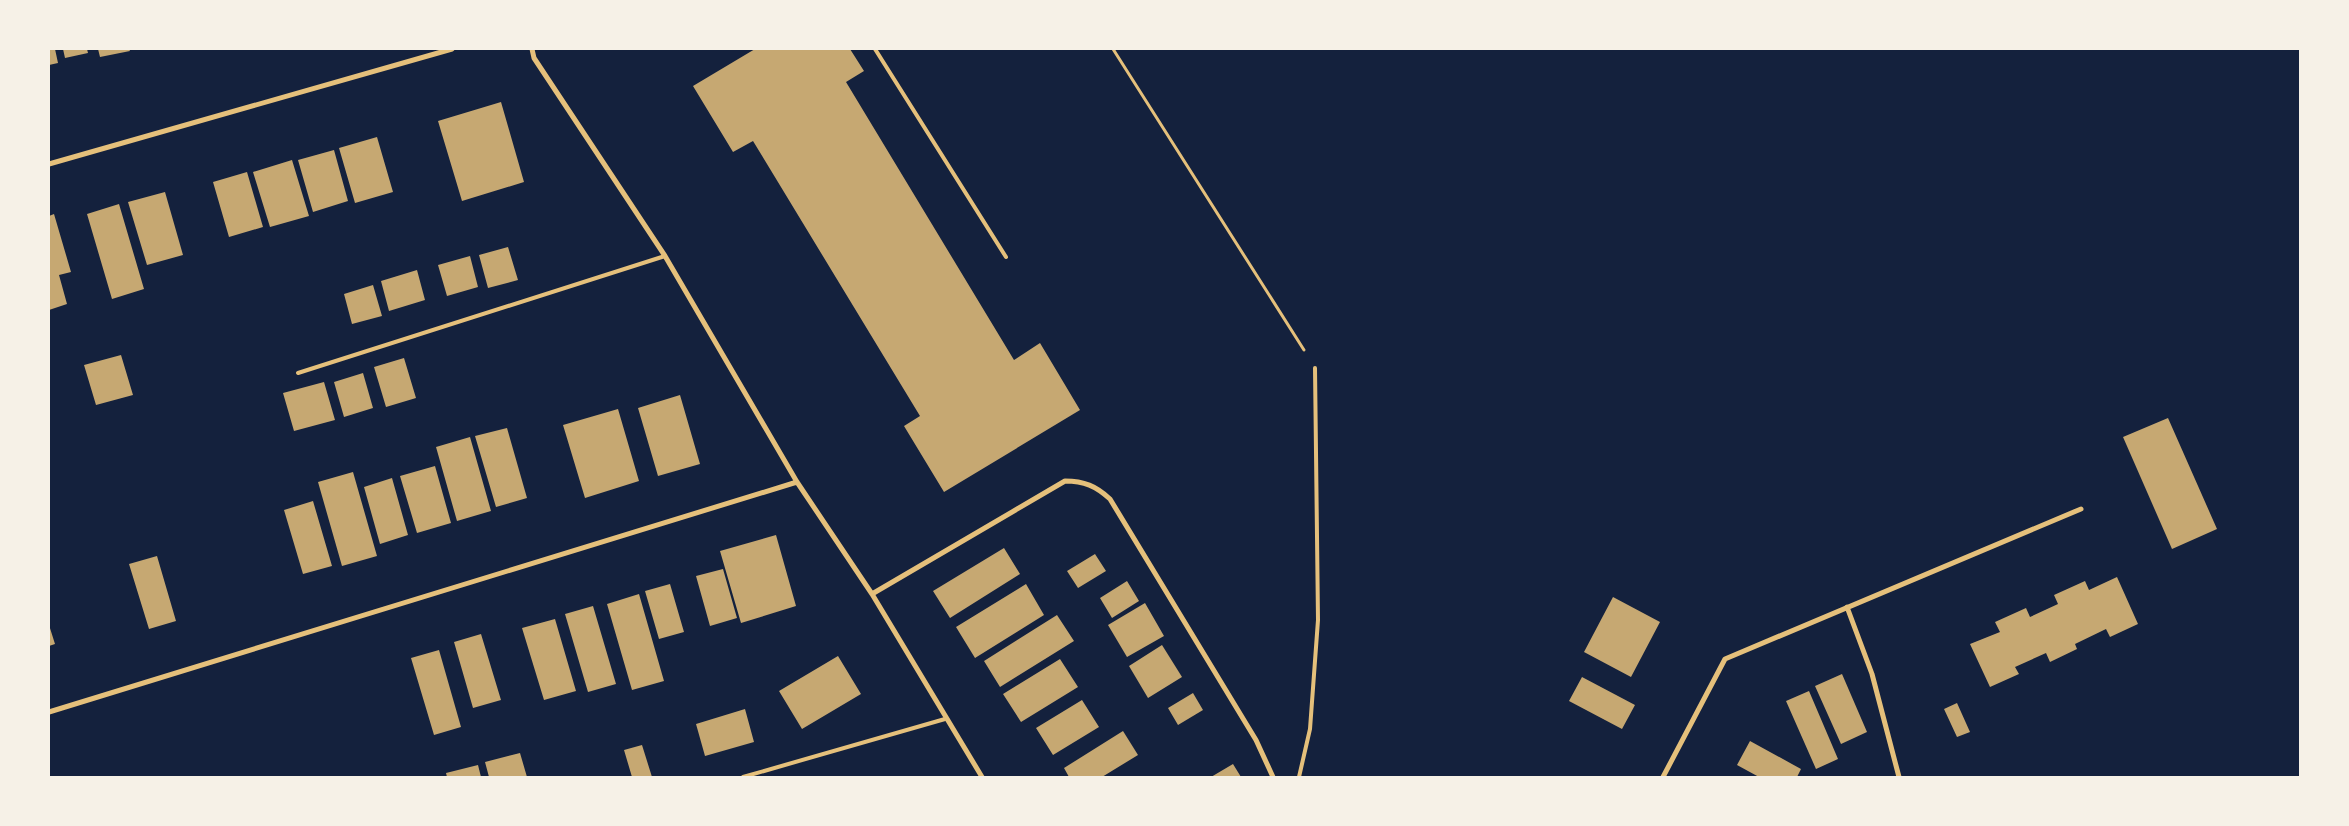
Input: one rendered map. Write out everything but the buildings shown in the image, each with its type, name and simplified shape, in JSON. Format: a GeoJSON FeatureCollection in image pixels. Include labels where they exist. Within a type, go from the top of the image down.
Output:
{"type":"FeatureCollection","features":[{"type":"Feature","properties":{"kind":"street"},"geometry":{"type":"LineString","coordinates":[[49,164],[452,49]]}},
{"type":"Feature","properties":{"kind":"street"},"geometry":{"type":"LineString","coordinates":[[532,49],[534,58],[665,256],[797,482],[872,594],[945,719],[982,777]]}},
{"type":"Feature","properties":{"kind":"street"},"geometry":{"type":"LineString","coordinates":[[872,594],[1065,481],[1088,484],[1099,489],[1110,499],[1246,723],[1273,777]]}},
{"type":"Feature","properties":{"kind":"street"},"geometry":{"type":"LineString","coordinates":[[49,712],[797,482]]}},
{"type":"Feature","properties":{"kind":"street"},"geometry":{"type":"LineString","coordinates":[[1663,777],[1725,659],[2081,509]]}},
{"type":"Feature","properties":{"kind":"street"},"geometry":{"type":"LineString","coordinates":[[1847,607],[1872,674],[1900,777]]}},
{"type":"Feature","properties":{"kind":"lane"},"geometry":{"type":"LineString","coordinates":[[875,49],[1006,257]]}},
{"type":"Feature","properties":{"kind":"lane"},"geometry":{"type":"LineString","coordinates":[[298,373],[665,256]]}},
{"type":"Feature","properties":{"kind":"lane"},"geometry":{"type":"LineString","coordinates":[[1299,777],[1310,729],[1318,620],[1315,368]]}},
{"type":"Feature","properties":{"kind":"lane"},"geometry":{"type":"LineString","coordinates":[[743,777],[945,719]]}},
{"type":"Feature","properties":{"kind":"path"},"geometry":{"type":"LineString","coordinates":[[1114,49],[1315,368]]}}]}
